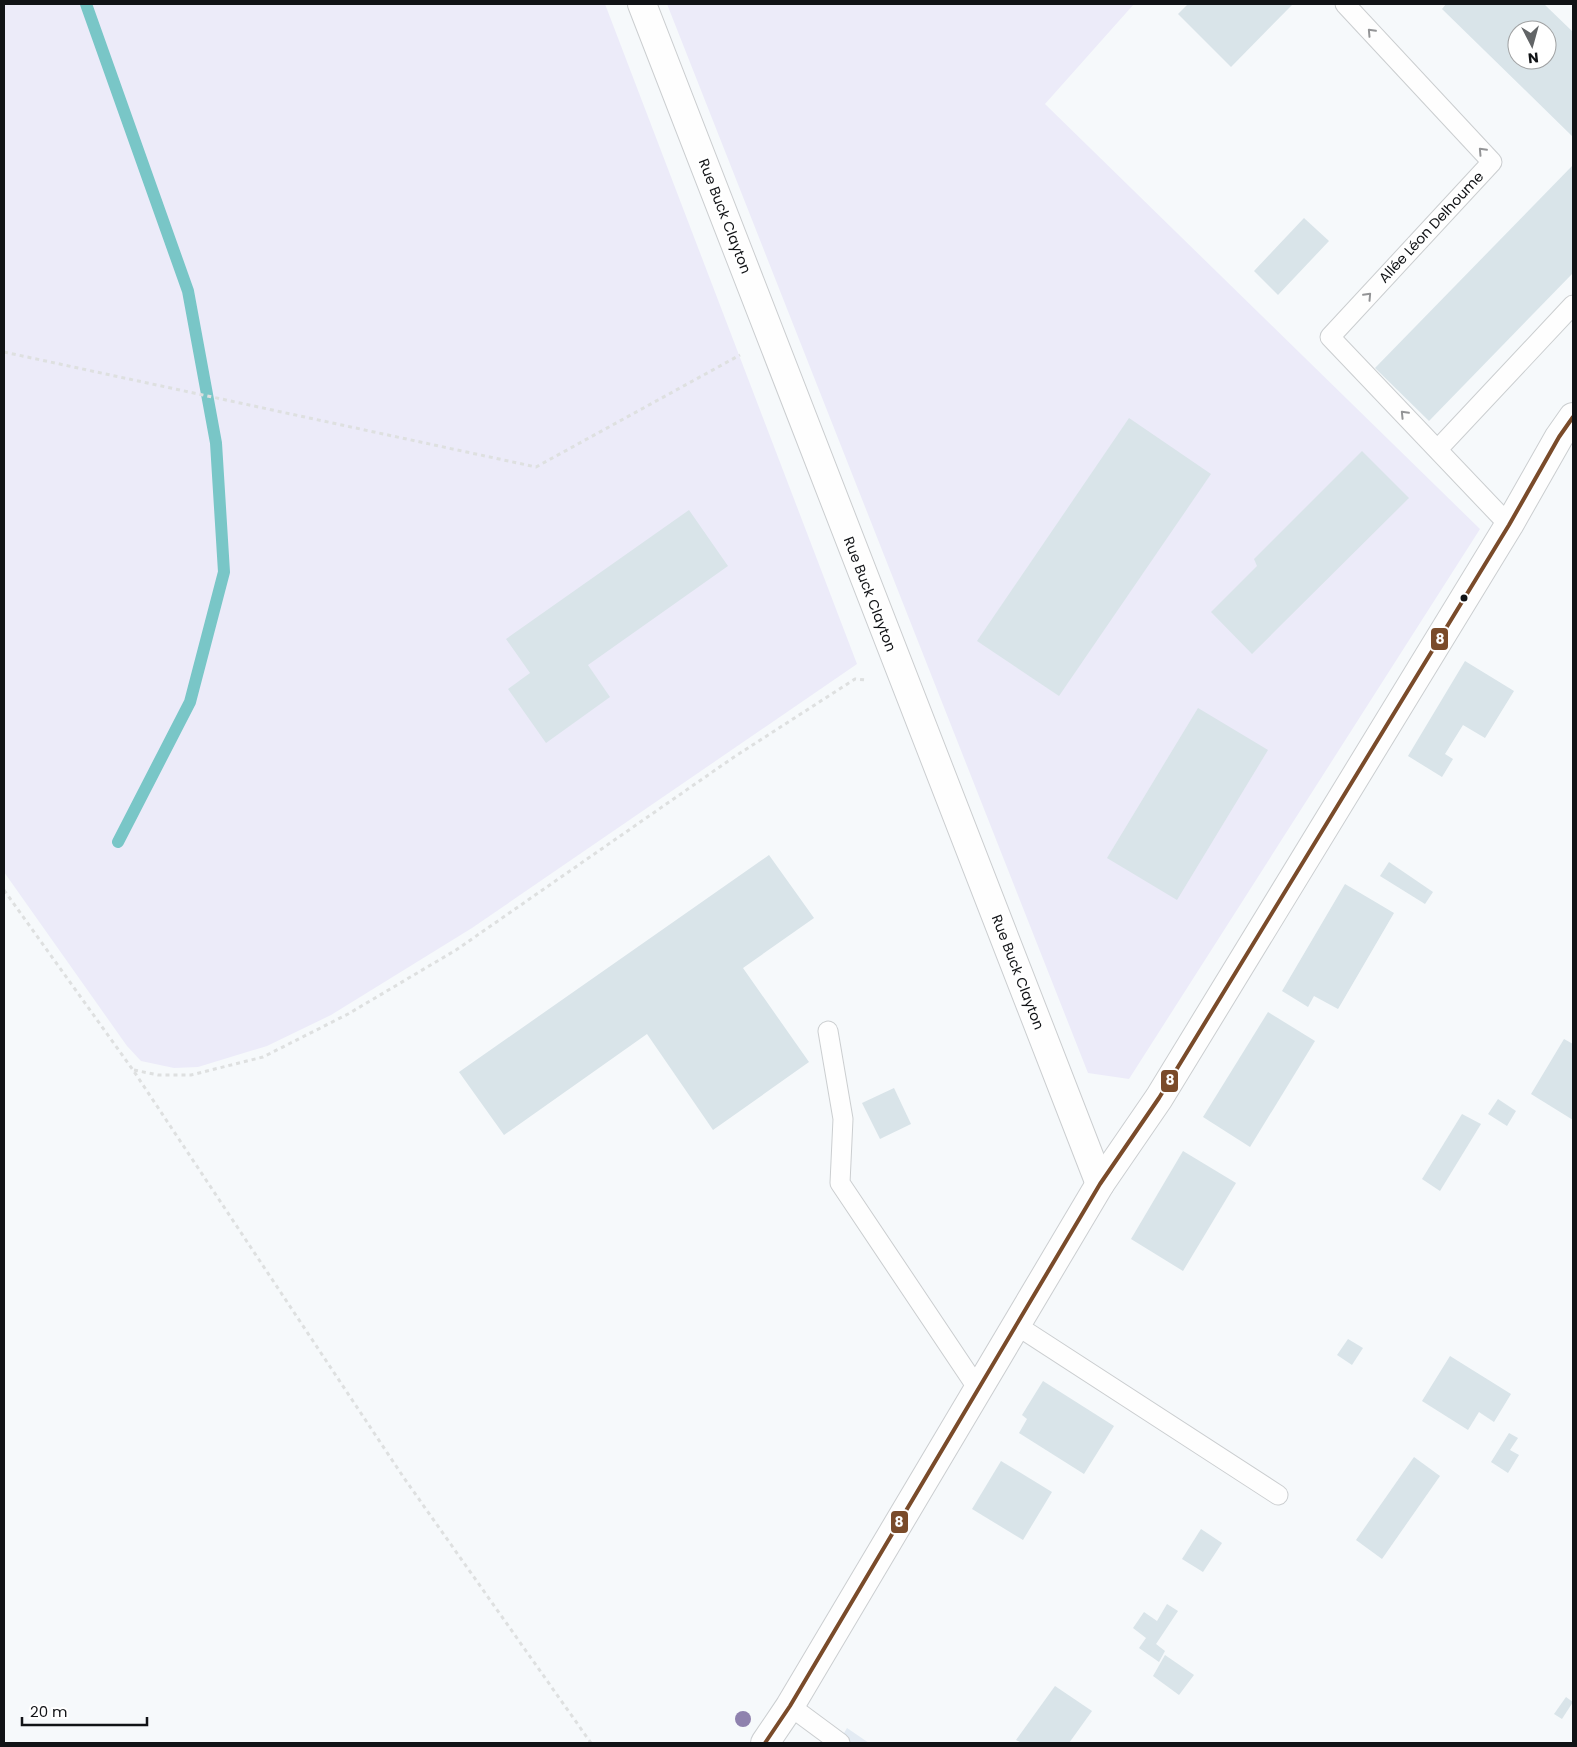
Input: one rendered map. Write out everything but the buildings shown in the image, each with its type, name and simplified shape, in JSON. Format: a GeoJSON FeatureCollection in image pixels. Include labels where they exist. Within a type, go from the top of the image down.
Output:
{"type":"FeatureCollection","features":[{"type":"Feature","properties":{"kind":"street","name":"Rue Buck Clayton"},"geometry":{"type":"LineString","coordinates":[[642,4],[1100,1184]]}},
{"type":"Feature","properties":{"kind":"street"},"geometry":{"type":"LineString","coordinates":[[765,1743],[790,1706],[1100,1184],[1159,1098],[1509,525],[1559,437],[1573,418]]}},
{"type":"Feature","properties":{"kind":"lane","name":"Allée Léon Delhoume"},"geometry":{"type":"LineString","coordinates":[[1345,4],[1492,162],[1330,337],[1509,525]]}},
{"type":"Feature","properties":{"kind":"lane"},"geometry":{"type":"LineString","coordinates":[[1438,449],[1573,305]]}},
{"type":"Feature","properties":{"kind":"lane"},"geometry":{"type":"LineString","coordinates":[[828,1031],[843,1119],[840,1182],[978,1389]]}},
{"type":"Feature","properties":{"kind":"lane"},"geometry":{"type":"LineString","coordinates":[[1016,1325],[1278,1496]]}},
{"type":"Feature","properties":{"kind":"lane"},"geometry":{"type":"LineString","coordinates":[[790,1706],[840,1743]]}},
{"type":"Feature","properties":{"kind":"path"},"geometry":{"type":"LineString","coordinates":[[4,352],[536,467],[772,337]]}},
{"type":"Feature","properties":{"kind":"path"},"geometry":{"type":"LineString","coordinates":[[133,1070],[158,1075],[191,1075],[263,1057],[348,1014],[456,950],[734,757],[855,679],[906,687]]}},
{"type":"Feature","properties":{"kind":"path"},"geometry":{"type":"LineString","coordinates":[[4,890],[133,1070],[404,1478],[591,1743]]}},
{"type":"Feature","properties":{"kind":"shaded area"},"geometry":{"type":"Polygon","coordinates":[[[4,4],[605,4],[857,664],[472,928],[331,1015],[267,1046],[198,1067],[174,1068],[141,1061],[127,1046],[4,872],[4,4]]]}},
{"type":"Feature","properties":{"kind":"shaded area"},"geometry":{"type":"Polygon","coordinates":[[[667,4],[1134,4],[1045,104],[1480,529],[1129,1079],[1088,1073],[667,4]]]}},
{"type":"Feature","properties":{"kind":"shaded area"},"geometry":{"type":"Polygon","coordinates":[[[847,1728],[869,1743],[838,1743],[847,1728]]]}},
{"type":"Feature","properties":{"kind":"waterway"},"geometry":{"type":"LineString","coordinates":[[86,4],[188,291],[216,443],[224,572],[190,702],[118,842]]}},
{"type":"Feature","properties":{"kind":"transit line","name":"8"},"geometry":{"type":"LineString","coordinates":[[765,1743],[790,1706],[1100,1184],[1159,1098],[1509,525],[1559,437],[1573,417]]}}]}
